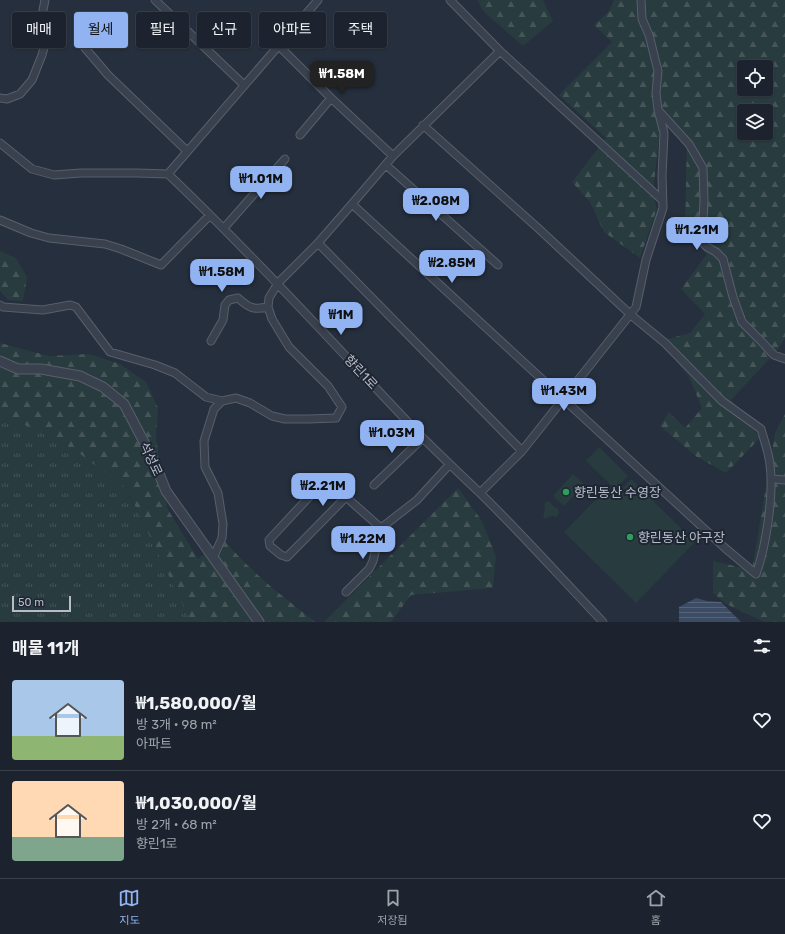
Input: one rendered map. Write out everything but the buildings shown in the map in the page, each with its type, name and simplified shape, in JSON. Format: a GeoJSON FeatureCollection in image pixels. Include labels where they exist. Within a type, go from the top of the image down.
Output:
{"type":"FeatureCollection","features":[{"type":"Feature","properties":{"kind":"street"},"geometry":{"type":"LineString","coordinates":[[0,98],[8,99],[20,94],[32,80],[45,44],[43,10],[45,0]]}},
{"type":"Feature","properties":{"kind":"street"},"geometry":{"type":"LineString","coordinates":[[155,0],[244,85]]}},
{"type":"Feature","properties":{"kind":"street"},"geometry":{"type":"LineString","coordinates":[[308,12],[318,0]]}},
{"type":"Feature","properties":{"kind":"street"},"geometry":{"type":"LineString","coordinates":[[450,0],[500,51],[662,200]]}},
{"type":"Feature","properties":{"kind":"street"},"geometry":{"type":"LineString","coordinates":[[480,493],[522,451],[636,307],[646,260],[663,208],[662,176],[664,133],[658,110],[656,93],[658,71],[649,35],[642,19],[641,0]]}},
{"type":"Feature","properties":{"kind":"street"},"geometry":{"type":"LineString","coordinates":[[85,48],[108,75],[187,151]]}},
{"type":"Feature","properties":{"kind":"street"},"geometry":{"type":"LineString","coordinates":[[0,143],[32,169],[54,175],[81,173],[168,174],[277,48]]}},
{"type":"Feature","properties":{"kind":"street"},"geometry":{"type":"LineString","coordinates":[[281,48],[394,156]]}},
{"type":"Feature","properties":{"kind":"street"},"geometry":{"type":"LineString","coordinates":[[0,304],[3,307],[43,310],[70,305],[76,308],[110,352],[155,365],[174,373],[206,397],[222,401],[236,398],[250,402],[272,416],[286,419],[336,418],[342,406],[328,386],[289,347],[272,319],[268,307],[269,298],[278,284],[318,243],[394,156],[500,51]]}},
{"type":"Feature","properties":{"kind":"street"},"geometry":{"type":"LineString","coordinates":[[300,135],[332,98]]}},
{"type":"Feature","properties":{"kind":"street"},"geometry":{"type":"LineString","coordinates":[[658,110],[689,144],[702,168],[704,200],[702,242],[723,259],[733,297],[742,322],[774,355],[785,359]]}},
{"type":"Feature","properties":{"kind":"street"},"geometry":{"type":"LineString","coordinates":[[352,204],[562,399],[666,492],[725,548],[756,574],[766,535],[772,479],[762,429],[722,402],[665,343],[631,315],[424,125]]}},
{"type":"Feature","properties":{"kind":"street"},"geometry":{"type":"LineString","coordinates":[[224,228],[285,159]]}},
{"type":"Feature","properties":{"kind":"street"},"geometry":{"type":"LineString","coordinates":[[386,165],[498,265]]}},
{"type":"Feature","properties":{"kind":"street","name":"향린1로"},"geometry":{"type":"LineString","coordinates":[[168,174],[224,228],[449,465],[480,493],[604,622]]}},
{"type":"Feature","properties":{"kind":"street"},"geometry":{"type":"LineString","coordinates":[[0,220],[31,233],[48,238],[105,244],[161,265],[210,215]]}},
{"type":"Feature","properties":{"kind":"street"},"geometry":{"type":"LineString","coordinates":[[318,243],[522,451]]}},
{"type":"Feature","properties":{"kind":"street"},"geometry":{"type":"LineString","coordinates":[[211,341],[223,320],[225,305],[229,300],[238,298],[247,306],[253,308],[268,307]]}},
{"type":"Feature","properties":{"kind":"street","name":"석성로"},"geometry":{"type":"LineString","coordinates":[[0,361],[18,369],[41,369],[80,376],[103,387],[124,404],[154,461],[166,491],[259,622]]}},
{"type":"Feature","properties":{"kind":"street"},"geometry":{"type":"LineString","coordinates":[[213,558],[222,538],[223,524],[218,493],[205,467],[204,441],[214,409],[222,401]]}},
{"type":"Feature","properties":{"kind":"street"},"geometry":{"type":"LineString","coordinates":[[374,485],[423,438]]}},
{"type":"Feature","properties":{"kind":"street"},"geometry":{"type":"LineString","coordinates":[[346,592],[369,569],[373,561],[381,528],[417,500],[449,465]]}},
{"type":"Feature","properties":{"kind":"street"},"geometry":{"type":"LineString","coordinates":[[772,479],[785,480]]}},
{"type":"Feature","properties":{"kind":"street"},"geometry":{"type":"LineString","coordinates":[[346,497],[287,557],[281,555],[270,546],[270,540],[322,483],[329,484],[346,497],[381,528]]}},
{"type":"Feature","properties":{"kind":"green space"},"geometry":{"type":"Polygon","coordinates":[[[477,0],[543,0],[553,21],[523,46],[484,12],[477,0]]]}},
{"type":"Feature","properties":{"kind":"green space"},"geometry":{"type":"Polygon","coordinates":[[[614,0],[785,0],[785,338],[777,351],[731,400],[760,438],[726,473],[697,457],[660,426],[669,412],[685,428],[702,408],[689,377],[660,341],[690,333],[705,314],[681,289],[707,254],[685,229],[687,135],[662,108],[653,194],[657,209],[640,258],[604,232],[590,202],[572,182],[606,138],[559,95],[612,42],[594,25],[609,11],[614,0]]]}},
{"type":"Feature","properties":{"kind":"green space"},"geometry":{"type":"Polygon","coordinates":[[[0,251],[16,258],[27,277],[23,301],[8,300],[0,291],[0,251]]]}},
{"type":"Feature","properties":{"kind":"green space"},"geometry":{"type":"Polygon","coordinates":[[[0,343],[49,356],[89,354],[120,364],[146,382],[158,408],[156,438],[167,508],[198,559],[222,538],[266,583],[316,622],[191,622],[127,489],[75,450],[0,412],[0,343]]]}},
{"type":"Feature","properties":{"kind":"green space"},"geometry":{"type":"Polygon","coordinates":[[[0,409],[80,446],[124,483],[191,622],[0,622],[0,409]]]}},
{"type":"Feature","properties":{"kind":"green space"},"geometry":{"type":"Polygon","coordinates":[[[785,414],[785,622],[764,622],[726,604],[713,593],[713,561],[752,570],[775,433],[785,414]]]}},
{"type":"Feature","properties":{"kind":"green space"},"geometry":{"type":"Polygon","coordinates":[[[599,447],[628,476],[615,489],[586,461],[599,447]]]}},
{"type":"Feature","properties":{"kind":"green space"},"geometry":{"type":"Polygon","coordinates":[[[573,474],[584,484],[564,506],[553,496],[573,474]]]}},
{"type":"Feature","properties":{"kind":"green space","name":"향린동산 야구장"},"geometry":{"type":"Polygon","coordinates":[[[631,479],[695,542],[636,603],[564,532],[607,488],[615,496],[631,479]]]}},
{"type":"Feature","properties":{"kind":"green space"},"geometry":{"type":"Polygon","coordinates":[[[458,488],[482,521],[496,556],[493,588],[411,595],[391,622],[324,622],[458,488]]]}},
{"type":"Feature","properties":{"kind":"green space"},"geometry":{"type":"Polygon","coordinates":[[[547,501],[558,509],[559,514],[556,517],[552,516],[545,519],[543,516],[545,508],[544,504],[547,501]]]}},
{"type":"Feature","properties":{"kind":"water"},"geometry":{"type":"Polygon","coordinates":[[[696,598],[707,601],[721,602],[741,622],[679,622],[679,607],[696,598]]]}},
{"type":"Feature","properties":{"kind":"place","name":"향린동산 수영장"},"geometry":{"type":"Point","coordinates":[566,492]}},
{"type":"Feature","properties":{"kind":"place","name":"향린동산 야구장"},"geometry":{"type":"Point","coordinates":[630,537]}}]}
